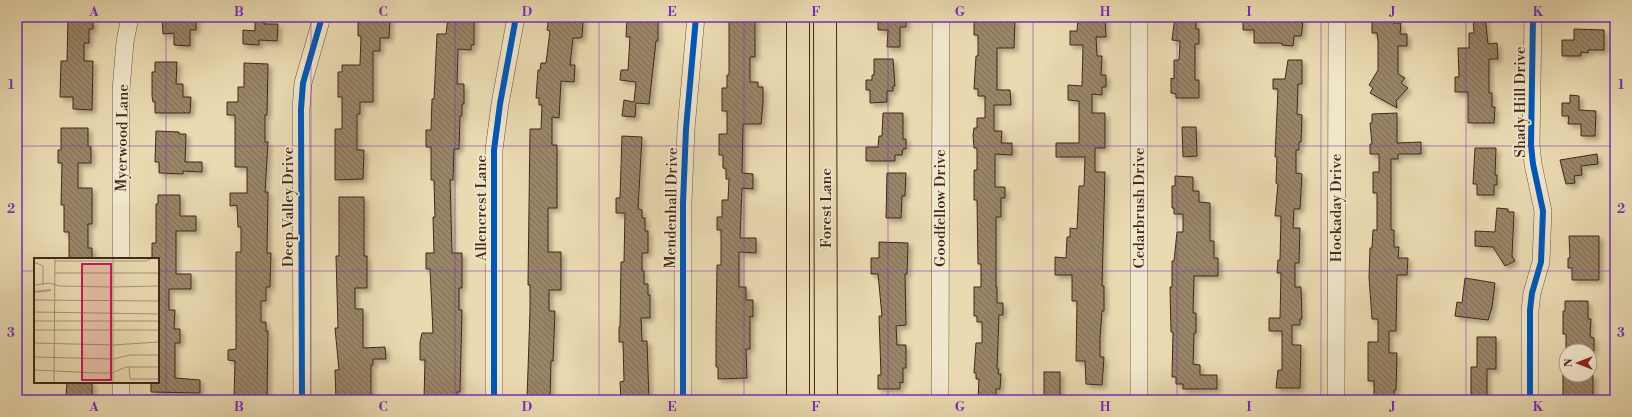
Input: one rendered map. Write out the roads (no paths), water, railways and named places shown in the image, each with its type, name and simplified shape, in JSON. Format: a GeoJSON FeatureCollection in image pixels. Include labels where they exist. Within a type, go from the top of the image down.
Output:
{"type":"FeatureCollection","features":[{"type":"Feature","properties":{"kind":"main road","name":"Forest Lane"},"geometry":{"type":"LineString","coordinates":[[798,17],[798,400]]}},
{"type":"Feature","properties":{"kind":"main road","name":"Forest Lane"},"geometry":{"type":"LineString","coordinates":[[825,17],[826,400]]}},
{"type":"Feature","properties":{"kind":"street","name":"Myerwood Lane"},"geometry":{"type":"LineString","coordinates":[[121,258],[121,90],[125,42],[130,17]]}},
{"type":"Feature","properties":{"kind":"street","name":"Deep Valley Drive"},"geometry":{"type":"LineString","coordinates":[[302,400],[301,109],[303,83],[322,17]]}},
{"type":"Feature","properties":{"kind":"street","name":"Allencrest Lane"},"geometry":{"type":"LineString","coordinates":[[494,400],[494,150],[500,104],[516,17]]}},
{"type":"Feature","properties":{"kind":"street","name":"Mendenhall Drive"},"geometry":{"type":"LineString","coordinates":[[683,400],[683,195],[686,129],[696,17]]}},
{"type":"Feature","properties":{"kind":"street","name":"Goodfellow Drive"},"geometry":{"type":"LineString","coordinates":[[940,400],[941,17]]}},
{"type":"Feature","properties":{"kind":"street","name":"Cedarbrush Drive"},"geometry":{"type":"LineString","coordinates":[[1139,17],[1139,400]]}},
{"type":"Feature","properties":{"kind":"street","name":"Hockaday Drive"},"geometry":{"type":"LineString","coordinates":[[1336,400],[1337,17]]}},
{"type":"Feature","properties":{"kind":"street","name":"Shady Hill Drive"},"geometry":{"type":"LineString","coordinates":[[1530,400],[1530,310],[1532,292],[1541,262],[1543,211],[1533,164],[1531,145],[1533,17]]}},
{"type":"Feature","properties":{"kind":"street"},"geometry":{"type":"LineString","coordinates":[[121,383],[121,400]]}}]}
